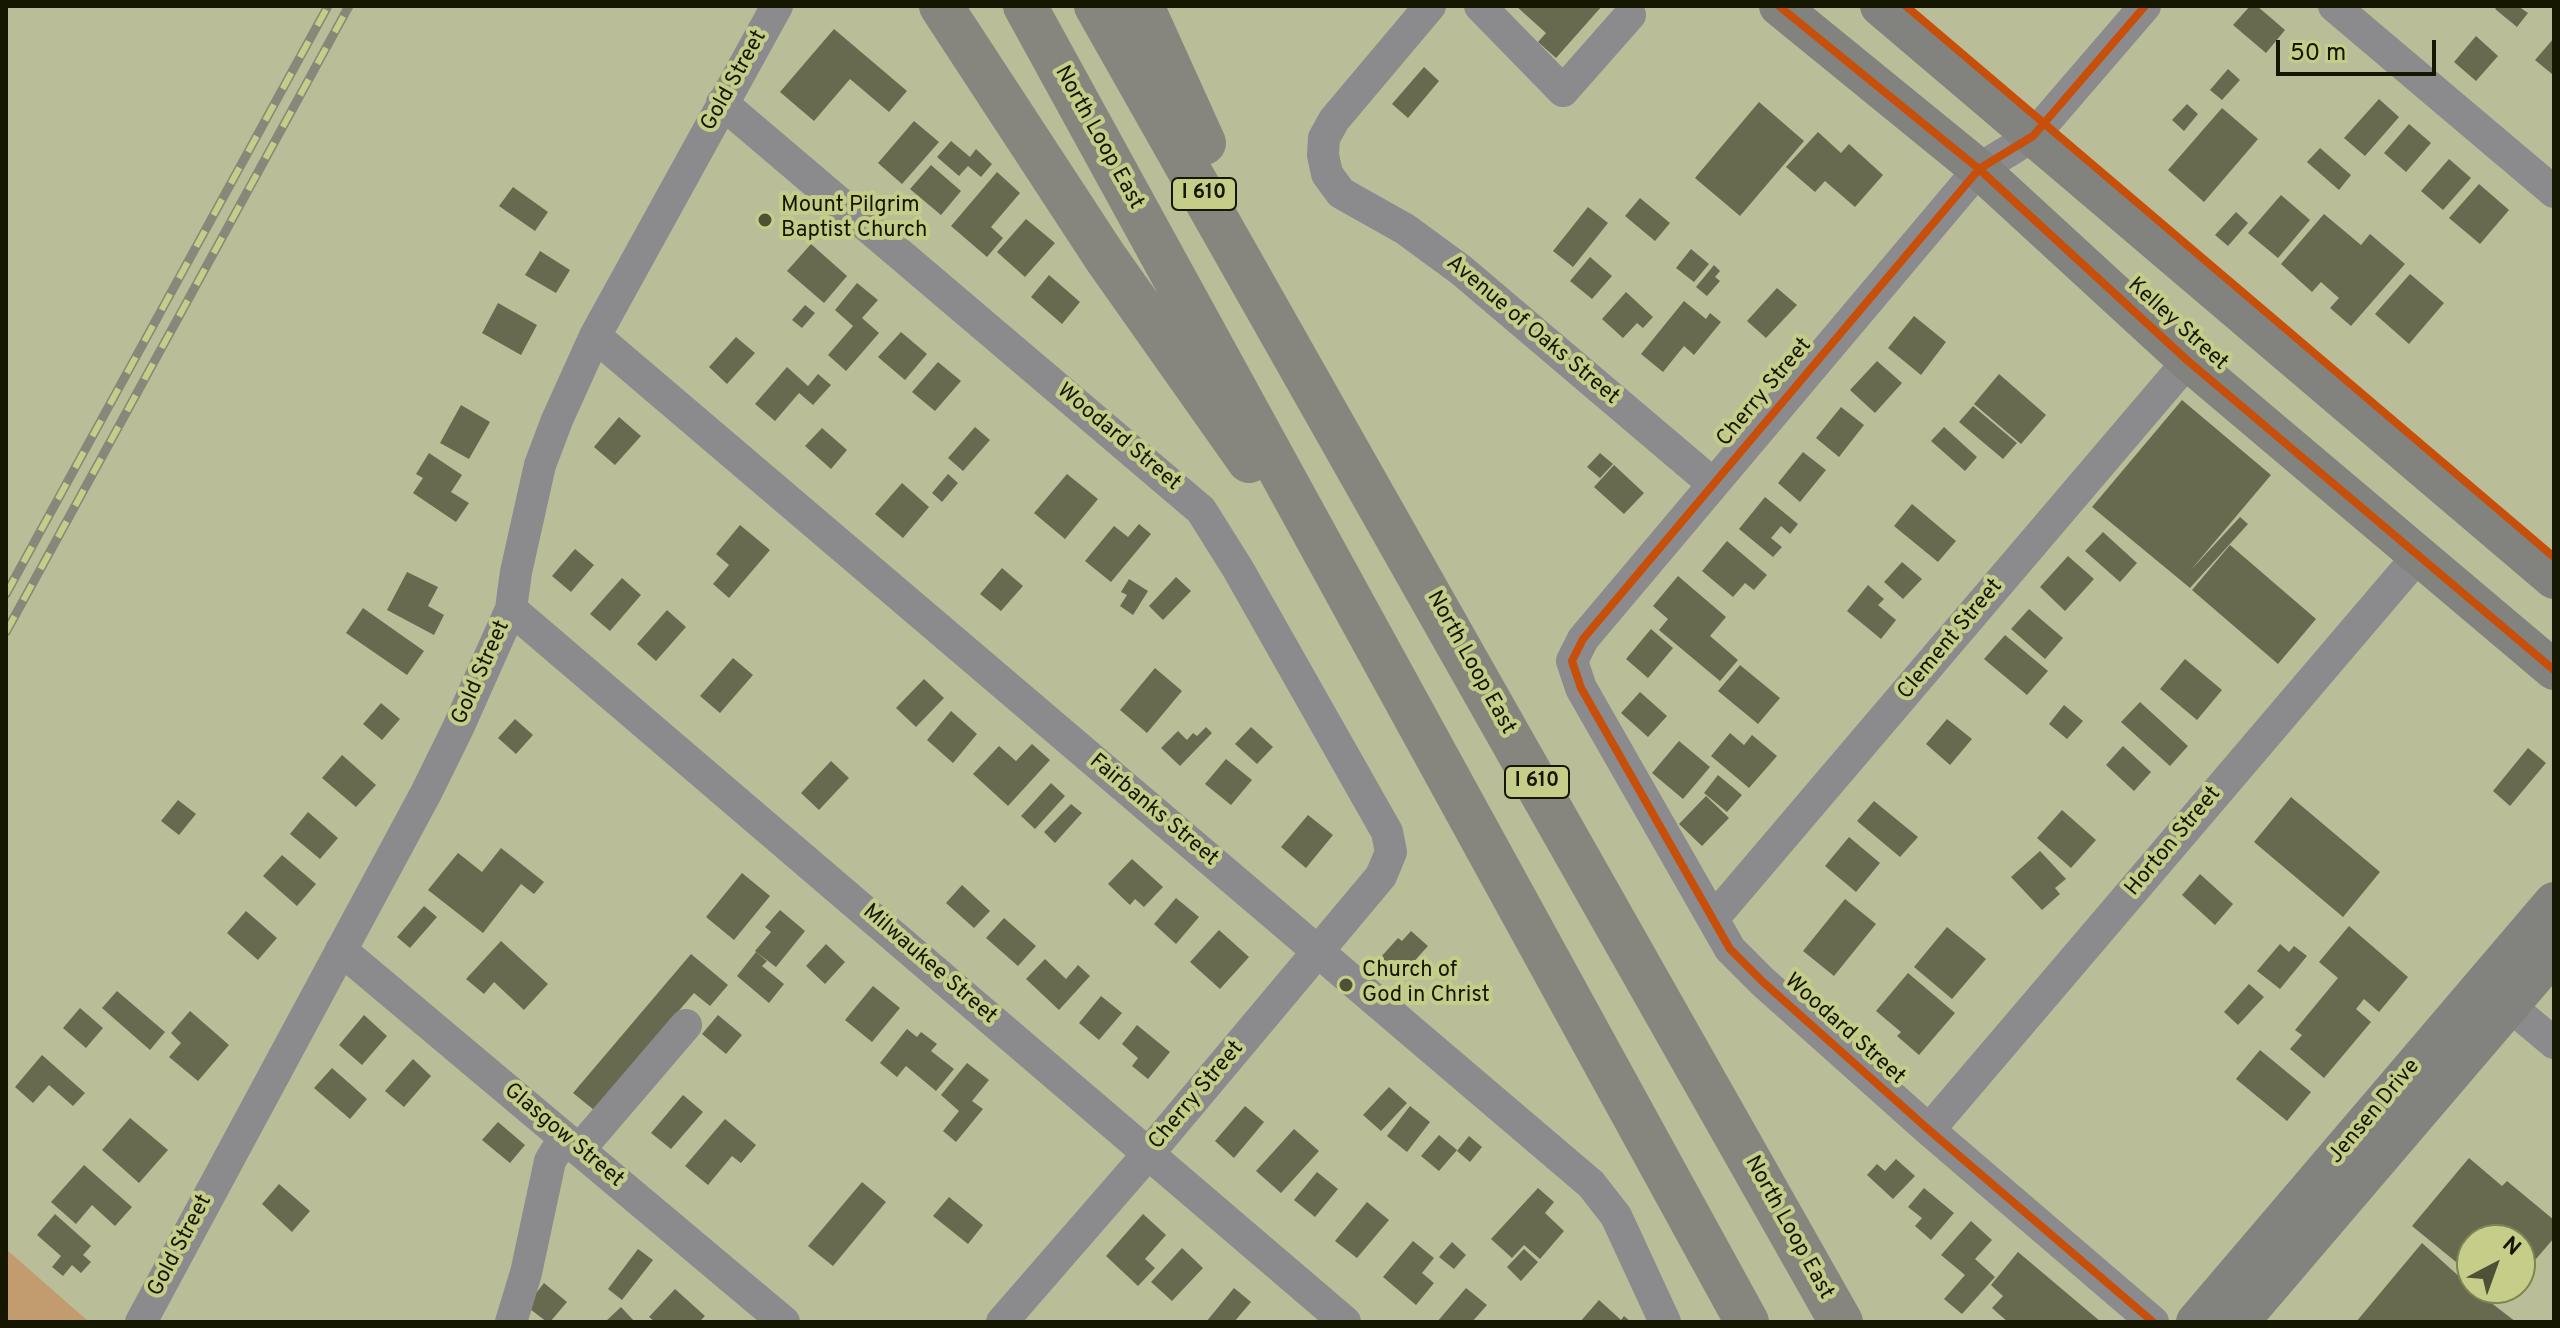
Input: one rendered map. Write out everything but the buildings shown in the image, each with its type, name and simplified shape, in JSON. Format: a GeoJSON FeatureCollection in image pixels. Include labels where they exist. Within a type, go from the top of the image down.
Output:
{"type":"FeatureCollection","features":[{"type":"Feature","properties":{"kind":"highway"},"geometry":{"type":"LineString","coordinates":[[941,6],[1105,257],[1376,642]]}},
{"type":"Feature","properties":{"kind":"highway","name":"North Loop East"},"geometry":{"type":"LineString","coordinates":[[1025,6],[1747,1322]]}},
{"type":"Feature","properties":{"kind":"highway","name":"North Loop East"},"geometry":{"type":"LineString","coordinates":[[1096,6],[1841,1322]]}},
{"type":"Feature","properties":{"kind":"highway"},"geometry":{"type":"LineString","coordinates":[[1142,6],[1311,383]]}},
{"type":"Feature","properties":{"kind":"main road","name":"Kelley Street"},"geometry":{"type":"LineString","coordinates":[[1779,6],[1979,169],[2188,361],[2554,670]]}},
{"type":"Feature","properties":{"kind":"main road"},"geometry":{"type":"LineString","coordinates":[[1880,6],[2554,579]]}},
{"type":"Feature","properties":{"kind":"main road","name":"Jensen Drive"},"geometry":{"type":"LineString","coordinates":[[2239,1322],[2497,995],[2554,902]]}},
{"type":"Feature","properties":{"kind":"main road","name":"Jensen Drive"},"geometry":{"type":"LineString","coordinates":[[2196,1322],[2497,995],[2554,953]]}},
{"type":"Feature","properties":{"kind":"street","name":"Gold Street"},"geometry":{"type":"LineString","coordinates":[[141,1322],[426,793],[511,609],[516,572],[540,465],[557,420],[595,336],[777,6]]}},
{"type":"Feature","properties":{"kind":"street"},"geometry":{"type":"LineString","coordinates":[[1480,6],[1563,91],[1630,15]]}},
{"type":"Feature","properties":{"kind":"street","name":"Cherry Street"},"geometry":{"type":"LineString","coordinates":[[1589,701],[1572,661],[1583,639],[1979,169],[2033,136],[2145,6]]}},
{"type":"Feature","properties":{"kind":"street"},"geometry":{"type":"LineString","coordinates":[[2334,6],[2554,192]]}},
{"type":"Feature","properties":{"kind":"street","name":"Avenue of Oaks Street"},"geometry":{"type":"LineString","coordinates":[[1428,7],[1334,120],[1324,138],[1323,155],[1327,174],[1341,193],[1429,244],[1712,483]]}},
{"type":"Feature","properties":{"kind":"street","name":"Woodard Street"},"geometry":{"type":"LineString","coordinates":[[722,103],[1201,510],[1246,582],[1387,832],[1391,852],[1385,866]]}},
{"type":"Feature","properties":{"kind":"street","name":"Fairbanks Street"},"geometry":{"type":"LineString","coordinates":[[595,336],[1591,1184],[1616,1216],[1665,1322]]}},
{"type":"Feature","properties":{"kind":"street","name":"Clement Street"},"geometry":{"type":"LineString","coordinates":[[1713,919],[2188,361]]}},
{"type":"Feature","properties":{"kind":"street","name":"Horton Street"},"geometry":{"type":"LineString","coordinates":[[1929,1130],[2419,555]]}},
{"type":"Feature","properties":{"kind":"street","name":"Milwaukee Street"},"geometry":{"type":"LineString","coordinates":[[511,609],[1345,1322]]}},
{"type":"Feature","properties":{"kind":"street","name":"Woodard Street"},"geometry":{"type":"LineString","coordinates":[[1589,701],[1730,949],[1929,1130],[2153,1322]]}},
{"type":"Feature","properties":{"kind":"street","name":"Cherry Street"},"geometry":{"type":"LineString","coordinates":[[1002,1322],[1319,951],[1381,876],[1385,866]]}},
{"type":"Feature","properties":{"kind":"street","name":"Glasgow Street"},"geometry":{"type":"LineString","coordinates":[[341,950],[784,1322]]}},
{"type":"Feature","properties":{"kind":"street"},"geometry":{"type":"LineString","coordinates":[[2497,995],[2554,1043]]}},
{"type":"Feature","properties":{"kind":"street"},"geometry":{"type":"LineString","coordinates":[[511,1322],[526,1273],[550,1161],[572,1144],[686,1025]]}},
{"type":"Feature","properties":{"kind":"shaded area"},"geometry":{"type":"Polygon","coordinates":[[[6,1249],[89,1322],[6,1322],[6,1249]]]}},
{"type":"Feature","properties":{"kind":"railway"},"geometry":{"type":"LineString","coordinates":[[6,594],[328,6]]}},
{"type":"Feature","properties":{"kind":"railway"},"geometry":{"type":"LineString","coordinates":[[6,632],[349,6]]}},
{"type":"Feature","properties":{"kind":"cycle path"},"geometry":{"type":"LineString","coordinates":[[1779,6],[1979,169],[2188,361],[2554,670]]}},
{"type":"Feature","properties":{"kind":"cycle path"},"geometry":{"type":"LineString","coordinates":[[1906,6],[2554,557]]}},
{"type":"Feature","properties":{"kind":"cycle path"},"geometry":{"type":"LineString","coordinates":[[2145,6],[2033,136],[1979,169],[1583,639],[1572,661],[1581,688],[1730,949],[1929,1130],[2153,1322]]}},
{"type":"Feature","properties":{"kind":"place","name":"Mount Pilgrim Baptist Church"},"geometry":{"type":"Point","coordinates":[765,220]}},
{"type":"Feature","properties":{"kind":"place","name":"Church of God in Christ"},"geometry":{"type":"Point","coordinates":[1346,985]}}]}
